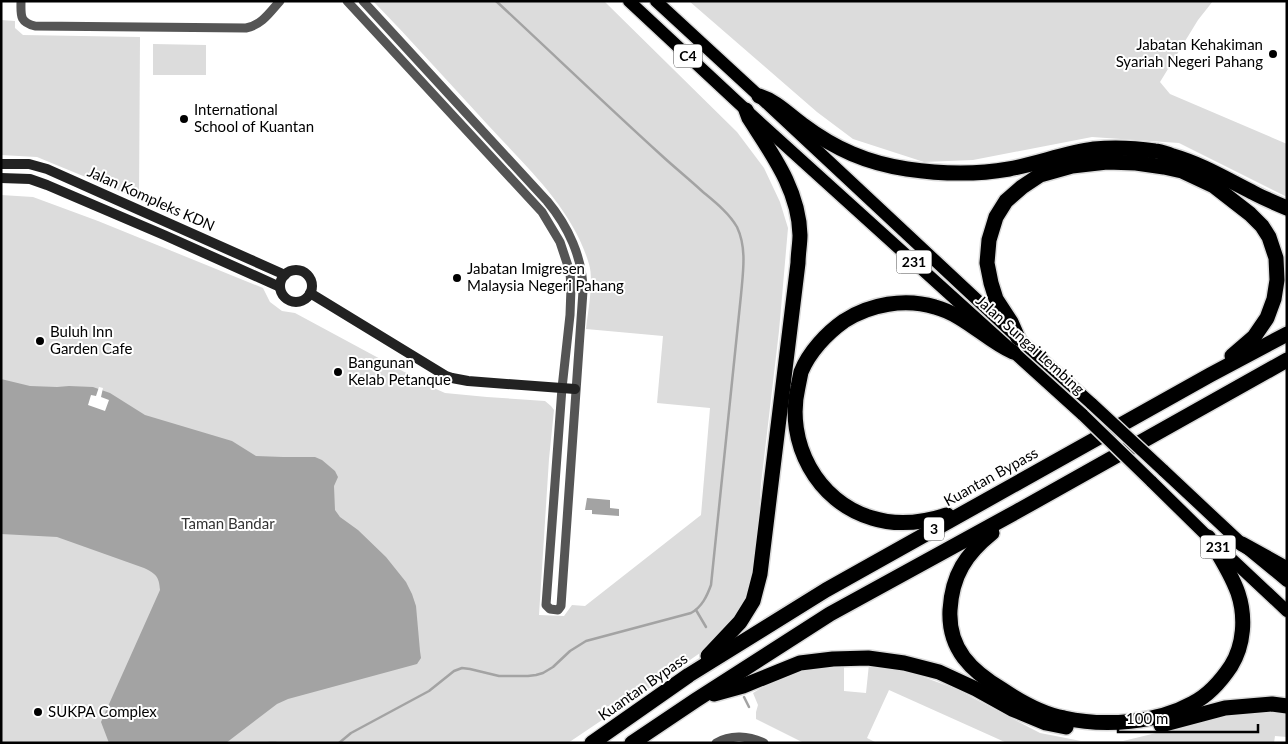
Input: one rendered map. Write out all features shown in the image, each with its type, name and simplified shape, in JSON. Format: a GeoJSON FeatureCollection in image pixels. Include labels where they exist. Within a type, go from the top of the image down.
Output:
{"type":"FeatureCollection","features":[{"type":"Feature","properties":{"kind":"highway"},"geometry":{"type":"LineString","coordinates":[[759,96],[768,99],[804,126],[845,152],[888,165],[941,173],[973,173],[1010,169],[1094,149],[1128,148],[1157,151],[1184,159],[1287,208]]}},
{"type":"Feature","properties":{"kind":"highway"},"geometry":{"type":"LineString","coordinates":[[689,675],[740,622],[753,601],[760,574],[798,263],[800,234],[796,206],[781,168],[746,110]]}},
{"type":"Feature","properties":{"kind":"highway"},"geometry":{"type":"LineString","coordinates":[[975,506],[933,520],[909,523],[889,522],[871,518],[852,510],[821,485],[809,468],[797,438],[794,420],[795,399],[802,372],[818,345],[836,327],[855,314],[880,305],[910,303],[936,307],[961,319],[1000,346],[1016,345],[1010,322],[996,299],[991,283],[987,263],[989,240],[996,217],[1006,201],[1040,175],[1072,166],[1108,162],[1164,167],[1182,171],[1206,181],[1228,196],[1262,226],[1269,237],[1276,258],[1274,299],[1267,318],[1254,337],[1210,375]]}},
{"type":"Feature","properties":{"kind":"highway","name":"Kuantan Bypass"},"geometry":{"type":"LineString","coordinates":[[592,743],[689,675],[826,590],[1210,375],[1287,334]]}},
{"type":"Feature","properties":{"kind":"highway","name":"3"},"geometry":{"type":"LineString","coordinates":[[632,743],[830,614],[1287,360]]}},
{"type":"Feature","properties":{"kind":"highway"},"geometry":{"type":"LineString","coordinates":[[1266,371],[1287,367]]}},
{"type":"Feature","properties":{"kind":"highway"},"geometry":{"type":"LineString","coordinates":[[1016,512],[979,543],[957,575],[951,594],[950,620],[952,635],[970,666],[1005,692],[1019,700],[1063,718],[1091,722],[1123,723],[1150,719],[1174,711],[1193,703],[1209,692],[1228,671],[1235,659],[1242,637],[1241,608],[1239,595],[1230,573],[1208,537]]}},
{"type":"Feature","properties":{"kind":"highway"},"geometry":{"type":"LineString","coordinates":[[1242,544],[1287,570]]}},
{"type":"Feature","properties":{"kind":"highway"},"geometry":{"type":"LineString","coordinates":[[696,700],[743,686],[800,664],[832,659],[868,658],[904,663],[939,672],[976,689],[1012,709],[1046,723],[1079,730],[1114,732],[1151,728],[1225,708],[1272,704],[1287,706]]}},
{"type":"Feature","properties":{"kind":"main road","name":"C4"},"geometry":{"type":"LineString","coordinates":[[630,1],[746,110]]}},
{"type":"Feature","properties":{"kind":"main road","name":"C4"},"geometry":{"type":"LineString","coordinates":[[656,1],[759,96]]}},
{"type":"Feature","properties":{"kind":"main road","name":"Jalan Sungai Lembing"},"geometry":{"type":"LineString","coordinates":[[759,96],[1016,345],[1083,415],[1208,537],[1287,611]]}},
{"type":"Feature","properties":{"kind":"main road","name":"Jalan Sungai Lembing"},"geometry":{"type":"LineString","coordinates":[[746,110],[1016,345],[1092,404],[1242,544],[1287,581]]}},
{"type":"Feature","properties":{"kind":"street"},"geometry":{"type":"LineString","coordinates":[[21,1],[22,19],[35,26],[246,28],[260,22],[280,1]]}},
{"type":"Feature","properties":{"kind":"street"},"geometry":{"type":"LineString","coordinates":[[347,1],[542,212],[560,242],[570,272],[570,314],[562,388],[546,605],[550,609],[558,610],[561,606],[583,284],[570,236],[560,217],[547,201],[363,1]]}},
{"type":"Feature","properties":{"kind":"street"},"geometry":{"type":"LineString","coordinates":[[458,122],[468,113]]}},
{"type":"Feature","properties":{"kind":"street","name":"Jalan Kompleks KDN"},"geometry":{"type":"LineString","coordinates":[[1,164],[33,165],[47,169],[285,274]]}},
{"type":"Feature","properties":{"kind":"street"},"geometry":{"type":"LineString","coordinates":[[30,179],[33,165]]}},
{"type":"Feature","properties":{"kind":"street","name":"Jalan Kompleks KDN"},"geometry":{"type":"LineString","coordinates":[[1,178],[30,179],[280,287]]}},
{"type":"Feature","properties":{"kind":"street"},"geometry":{"type":"LineString","coordinates":[[292,270],[305,273],[311,280],[310,293],[299,301],[290,300],[283,295],[280,287],[280,282],[285,274],[292,270]]}},
{"type":"Feature","properties":{"kind":"street"},"geometry":{"type":"LineString","coordinates":[[310,293],[446,376],[468,381],[576,390]]}},
{"type":"Feature","properties":{"kind":"street"},"geometry":{"type":"LineString","coordinates":[[716,743],[728,737],[748,737],[764,743]]}},
{"type":"Feature","properties":{"kind":"green space","name":"Taman Bandar"},"geometry":{"type":"Polygon","coordinates":[[[373,1],[604,1],[737,132],[764,168],[780,202],[788,228],[779,331],[761,484],[755,570],[737,615],[710,646],[568,743],[1,743],[1,195],[33,197],[98,221],[263,288],[270,302],[282,311],[295,313],[445,393],[545,401],[554,410],[539,615],[564,616],[572,605],[585,606],[701,515],[710,408],[657,403],[663,336],[586,329],[591,278],[589,264],[581,243],[560,206],[532,172],[373,1]]]}},
{"type":"Feature","properties":{"kind":"green space"},"geometry":{"type":"Polygon","coordinates":[[[689,1],[1213,1],[1198,20],[1160,82],[1170,94],[1287,144],[1287,197],[1179,143],[1092,137],[973,160],[924,162],[853,139],[817,112],[689,1]]]}},
{"type":"Feature","properties":{"kind":"green space"},"geometry":{"type":"Polygon","coordinates":[[[1,20],[15,21],[15,28],[23,35],[140,37],[139,199],[37,157],[1,155],[1,20]]]}},
{"type":"Feature","properties":{"kind":"green space"},"geometry":{"type":"Polygon","coordinates":[[[153,44],[206,45],[206,75],[153,75],[153,44]]]}},
{"type":"Feature","properties":{"kind":"green space"},"geometry":{"type":"Polygon","coordinates":[[[844,663],[844,691],[866,693],[869,664],[884,666],[918,675],[956,689],[1040,733],[1081,741],[1123,741],[1231,715],[1287,712],[1287,737],[1275,736],[1274,743],[1007,743],[889,690],[867,738],[877,743],[804,743],[756,719],[758,705],[753,693],[776,679],[802,668],[844,663]]]}},
{"type":"Feature","properties":{"kind":"shaded area"},"geometry":{"type":"Polygon","coordinates":[[[1,379],[30,386],[93,387],[110,393],[145,415],[232,441],[256,456],[315,457],[322,460],[335,471],[338,477],[334,486],[335,510],[340,517],[358,530],[386,557],[406,582],[412,594],[416,606],[421,658],[417,664],[288,699],[277,704],[226,743],[109,743],[101,722],[160,590],[158,578],[144,568],[57,537],[1,534],[1,379]]]}},
{"type":"Feature","properties":{"kind":"shaded area"},"geometry":{"type":"Polygon","coordinates":[[[587,498],[610,500],[610,508],[619,509],[619,516],[592,514],[592,510],[585,510],[587,498]]]}},
{"type":"Feature","properties":{"kind":"pier"},"geometry":{"type":"Polygon","coordinates":[[[99,387],[103,388],[101,397],[109,400],[105,411],[88,405],[91,395],[96,396],[99,387]]]}},
{"type":"Feature","properties":{"kind":"waterway"},"geometry":{"type":"LineString","coordinates":[[339,743],[351,733],[429,691],[454,671],[462,668],[499,676],[528,676],[543,673],[553,667],[570,651],[586,641],[695,611],[706,597],[711,585],[743,278],[744,260],[740,235],[734,222],[722,208],[639,135],[496,1]]}},
{"type":"Feature","properties":{"kind":"waterway"},"geometry":{"type":"LineString","coordinates":[[696,610],[706,627]]}},
{"type":"Feature","properties":{"kind":"waterway"},"geometry":{"type":"LineString","coordinates":[[744,697],[749,707]]}},
{"type":"Feature","properties":{"kind":"waterway"},"geometry":{"type":"LineString","coordinates":[[269,743],[276,743]]}},
{"type":"Feature","properties":{"kind":"place","name":"Jabatan Kehakiman Syariah Negeri Pahang"},"geometry":{"type":"Point","coordinates":[1273,54]}},
{"type":"Feature","properties":{"kind":"place","name":"International School of Kuantan"},"geometry":{"type":"Point","coordinates":[184,119]}},
{"type":"Feature","properties":{"kind":"place","name":"Jabatan Imigresen Malaysia Negeri Pahang"},"geometry":{"type":"Point","coordinates":[457,278]}},
{"type":"Feature","properties":{"kind":"place","name":"Buluh Inn Garden Cafe"},"geometry":{"type":"Point","coordinates":[40,341]}},
{"type":"Feature","properties":{"kind":"place","name":"Bangunan Kelab Petanque"},"geometry":{"type":"Point","coordinates":[338,372]}},
{"type":"Feature","properties":{"kind":"place","name":"SUKPA Complex"},"geometry":{"type":"Point","coordinates":[38,712]}}]}
